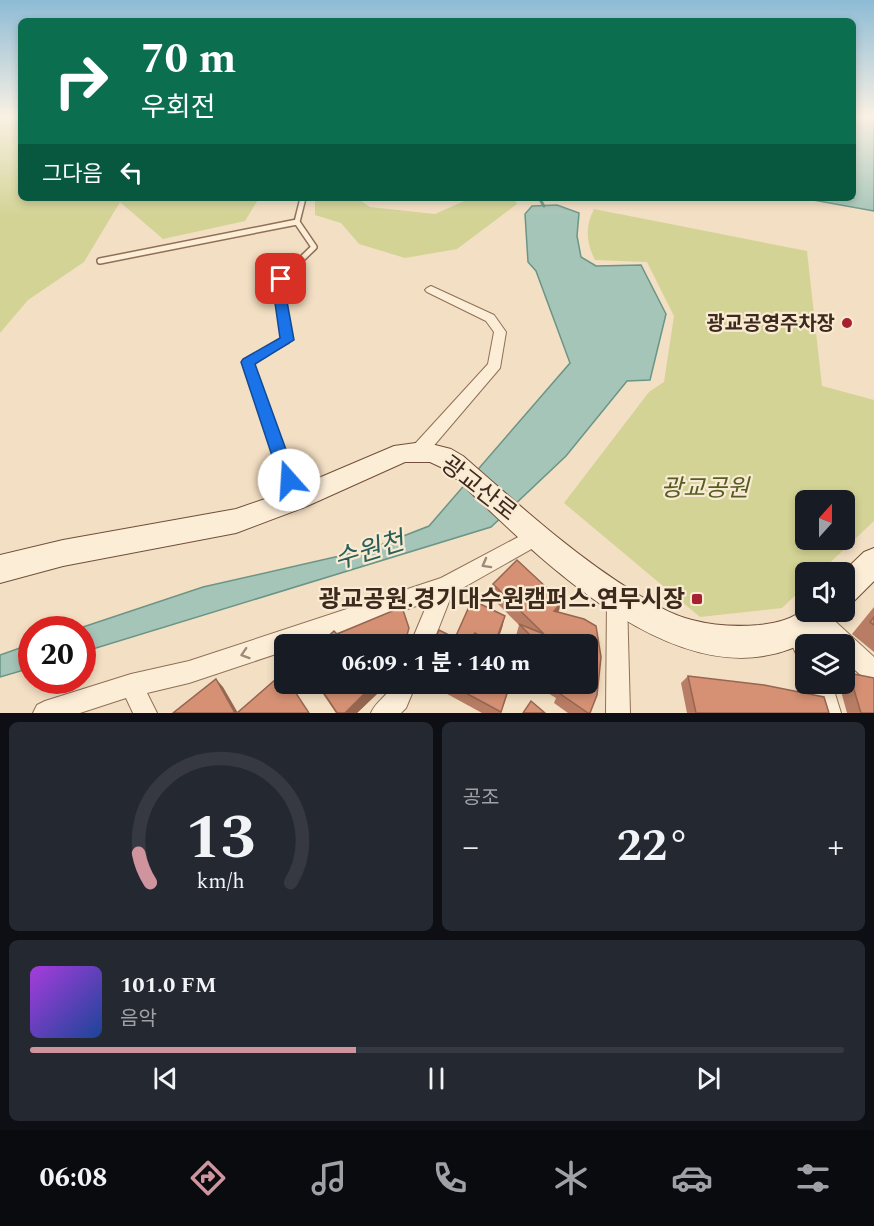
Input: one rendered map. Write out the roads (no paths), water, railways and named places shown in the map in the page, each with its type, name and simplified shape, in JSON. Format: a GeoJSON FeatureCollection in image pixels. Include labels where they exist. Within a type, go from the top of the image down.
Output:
{"type":"FeatureCollection","features":[{"type":"Feature","properties":{"kind":"street"},"geometry":{"type":"LineString","coordinates":[[419,451],[495,365],[500,332],[490,318],[431,290]]}},
{"type":"Feature","properties":{"kind":"street","name":"광교산로"},"geometry":{"type":"LineString","coordinates":[[0,569],[63,553],[236,521],[296,499],[402,453],[419,451],[435,453],[455,463],[534,533],[617,600],[651,619],[684,633],[727,644],[762,643],[811,628]]}},
{"type":"Feature","properties":{"kind":"street"},"geometry":{"type":"LineString","coordinates":[[45,713],[131,686],[189,672],[445,587],[534,533]]}},
{"type":"Feature","properties":{"kind":"street"},"geometry":{"type":"LineString","coordinates":[[855,580],[874,561]]}},
{"type":"Feature","properties":{"kind":"street"},"geometry":{"type":"LineString","coordinates":[[426,634],[445,587]]}},
{"type":"Feature","properties":{"kind":"street"},"geometry":{"type":"LineString","coordinates":[[617,600],[618,713]]}},
{"type":"Feature","properties":{"kind":"street"},"geometry":{"type":"LineString","coordinates":[[855,655],[874,672]]}},
{"type":"Feature","properties":{"kind":"street"},"geometry":{"type":"LineString","coordinates":[[131,686],[145,713]]}},
{"type":"Feature","properties":{"kind":"street"},"geometry":{"type":"LineString","coordinates":[[382,713],[398,700],[401,694]]}},
{"type":"Feature","properties":{"kind":"street"},"geometry":{"type":"LineString","coordinates":[[824,694],[829,713]]}},
{"type":"Feature","properties":{"kind":"lane"},"geometry":{"type":"LineString","coordinates":[[296,499],[248,362],[287,340],[280,296],[281,279],[314,247],[297,222],[302,201]]}},
{"type":"Feature","properties":{"kind":"lane"},"geometry":{"type":"LineString","coordinates":[[99,261],[297,222]]}},
{"type":"Feature","properties":{"kind":"water"},"geometry":{"type":"Polygon","coordinates":[[[856,149],[874,149],[874,211],[819,201],[856,201],[856,149]]]}},
{"type":"Feature","properties":{"kind":"water","name":"수원천"},"geometry":{"type":"Polygon","coordinates":[[[557,205],[579,213],[577,236],[581,257],[596,266],[641,265],[666,314],[650,380],[627,381],[566,456],[491,527],[96,648],[96,623],[203,587],[370,549],[429,526],[570,363],[536,271],[528,262],[525,214],[532,206],[557,205]]]}},
{"type":"Feature","properties":{"kind":"water"},"geometry":{"type":"Polygon","coordinates":[[[18,649],[18,672],[0,677],[0,655],[18,649]]]}},
{"type":"Feature","properties":{"kind":"waterway"},"geometry":{"type":"LineString","coordinates":[[541,201],[544,206]]}},
{"type":"Feature","properties":{"kind":"place","name":"광교공영주차장"},"geometry":{"type":"Point","coordinates":[847,323]}},
{"type":"Feature","properties":{"kind":"place","name":"광교공원.경기대수원캠퍼스.연무시장"},"geometry":{"type":"Point","coordinates":[697,599]}},
{"type":"Feature","properties":{"kind":"park label","name":"광교공원"},"geometry":{"type":"Point","coordinates":[705,488]}}]}
